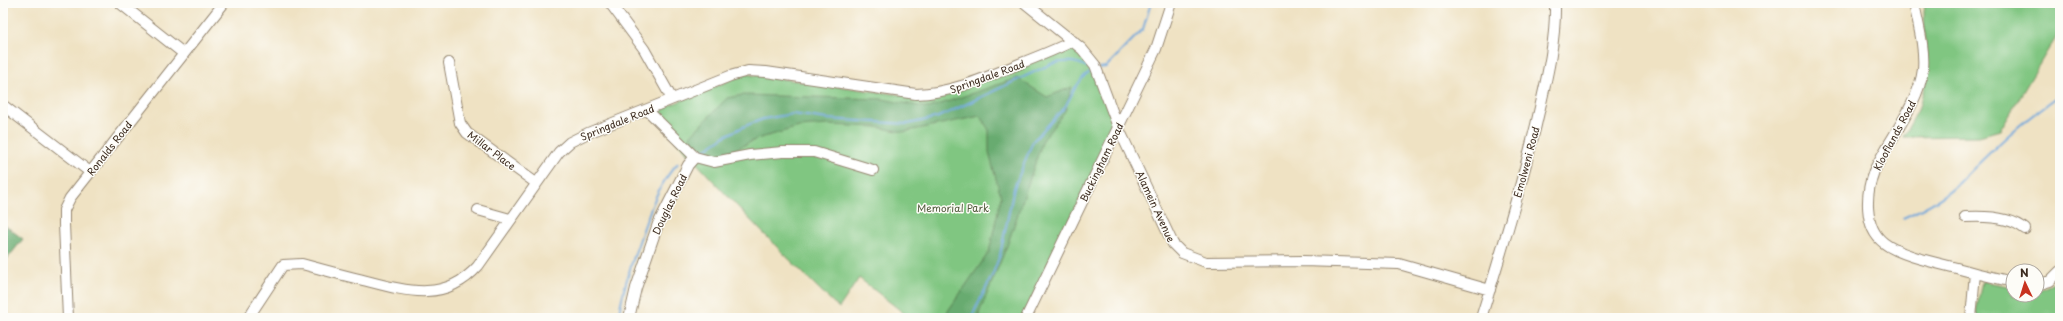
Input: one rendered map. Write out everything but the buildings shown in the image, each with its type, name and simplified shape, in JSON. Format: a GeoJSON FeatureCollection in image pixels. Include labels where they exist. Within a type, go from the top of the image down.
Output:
{"type":"FeatureCollection","features":[{"type":"Feature","properties":{"kind":"street"},"geometry":{"type":"LineString","coordinates":[[120,3],[183,53]]}},
{"type":"Feature","properties":{"kind":"street","name":"Ronalds Road"},"geometry":{"type":"LineString","coordinates":[[68,318],[64,210],[70,198],[90,172],[224,3]]}},
{"type":"Feature","properties":{"kind":"street"},"geometry":{"type":"LineString","coordinates":[[610,3],[644,49],[672,99]]}},
{"type":"Feature","properties":{"kind":"street","name":"Alamein Avenue"},"geometry":{"type":"LineString","coordinates":[[1025,3],[1073,41],[1096,68],[1118,127],[1173,244],[1182,252],[1194,259],[1206,262],[1223,263],[1303,262],[1399,264],[1490,290]]}},
{"type":"Feature","properties":{"kind":"street","name":"Buckingham Road"},"geometry":{"type":"LineString","coordinates":[[1026,318],[1156,49],[1171,3]]}},
{"type":"Feature","properties":{"kind":"street","name":"Emolweni Road"},"geometry":{"type":"LineString","coordinates":[[1481,318],[1528,159],[1552,50],[1555,3]]}},
{"type":"Feature","properties":{"kind":"street","name":"Klooflands Road"},"geometry":{"type":"LineString","coordinates":[[1914,3],[1923,56],[1920,82],[1913,100],[1874,171],[1871,180],[1868,207],[1873,228],[1884,243],[1908,254],[2005,280]]}},
{"type":"Feature","properties":{"kind":"street","name":"Springdale Road"},"geometry":{"type":"LineString","coordinates":[[248,318],[283,265],[302,264],[410,292],[430,292],[450,287],[462,281],[473,272],[536,182],[559,152],[570,142],[588,133],[730,76],[748,71],[789,74],[916,94],[931,94],[968,84],[1051,52],[1073,41]]}},
{"type":"Feature","properties":{"kind":"street","name":"Millar Place"},"geometry":{"type":"LineString","coordinates":[[449,63],[460,123],[467,133],[536,182]]}},
{"type":"Feature","properties":{"kind":"street"},"geometry":{"type":"LineString","coordinates":[[4,106],[90,172]]}},
{"type":"Feature","properties":{"kind":"street"},"geometry":{"type":"LineString","coordinates":[[647,110],[695,157],[714,162],[750,155],[783,152],[814,152],[873,170]]}},
{"type":"Feature","properties":{"kind":"street","name":"Douglas Road"},"geometry":{"type":"LineString","coordinates":[[629,318],[636,288],[658,224],[688,165],[695,157]]}},
{"type":"Feature","properties":{"kind":"street"},"geometry":{"type":"LineString","coordinates":[[478,210],[510,219]]}},
{"type":"Feature","properties":{"kind":"street"},"geometry":{"type":"LineString","coordinates":[[1965,217],[1979,216],[1998,219],[2018,224],[2025,229]]}},
{"type":"Feature","properties":{"kind":"street"},"geometry":{"type":"LineString","coordinates":[[2045,283],[2050,281],[2060,271]]}},
{"type":"Feature","properties":{"kind":"street"},"geometry":{"type":"LineString","coordinates":[[1971,318],[1975,272]]}},
{"type":"Feature","properties":{"kind":"green space"},"geometry":{"type":"Polygon","coordinates":[[[1925,3],[2060,3],[2060,28],[2057,35],[2000,130],[1979,136],[1903,137],[1918,110],[1927,77],[1924,13],[1925,3]]]}},
{"type":"Feature","properties":{"kind":"green space","name":"Memorial Park"},"geometry":{"type":"Polygon","coordinates":[[[1076,47],[1083,49],[1115,127],[1022,318],[910,318],[859,278],[839,308],[743,212],[651,113],[745,74],[932,99],[1065,48],[1076,47]]]}},
{"type":"Feature","properties":{"kind":"green space"},"geometry":{"type":"Polygon","coordinates":[[[1017,78],[1047,97],[1072,87],[1065,111],[1043,140],[1007,246],[980,311],[979,318],[943,318],[989,252],[1001,197],[989,153],[989,130],[980,116],[903,132],[876,127],[828,125],[799,127],[757,139],[715,159],[698,156],[690,136],[727,98],[743,95],[882,99],[929,108],[1017,78]]]}},
{"type":"Feature","properties":{"kind":"green space"},"geometry":{"type":"Polygon","coordinates":[[[3,224],[23,239],[3,264],[3,224]]]}},
{"type":"Feature","properties":{"kind":"green space"},"geometry":{"type":"Polygon","coordinates":[[[2060,280],[2060,318],[1975,318],[1982,281],[2005,285],[2005,303],[2045,303],[2045,287],[2060,280]]]}},
{"type":"Feature","properties":{"kind":"waterway"},"geometry":{"type":"LineString","coordinates":[[1099,68],[1106,67],[1143,29],[1151,3]]}},
{"type":"Feature","properties":{"kind":"waterway"},"geometry":{"type":"LineString","coordinates":[[700,153],[725,136],[763,119],[793,114],[827,119],[908,124],[939,117],[1051,64],[1070,62],[1093,68]]}},
{"type":"Feature","properties":{"kind":"waterway"},"geometry":{"type":"LineString","coordinates":[[971,318],[992,276],[1000,255],[1014,188],[1033,141],[1065,107],[1075,88],[1085,75],[1093,70]]}},
{"type":"Feature","properties":{"kind":"waterway"},"geometry":{"type":"LineString","coordinates":[[1903,218],[1926,207],[1948,193],[2011,133],[2060,95]]}},
{"type":"Feature","properties":{"kind":"waterway"},"geometry":{"type":"LineString","coordinates":[[618,318],[628,275],[649,214],[661,187],[678,163]]}}]}
